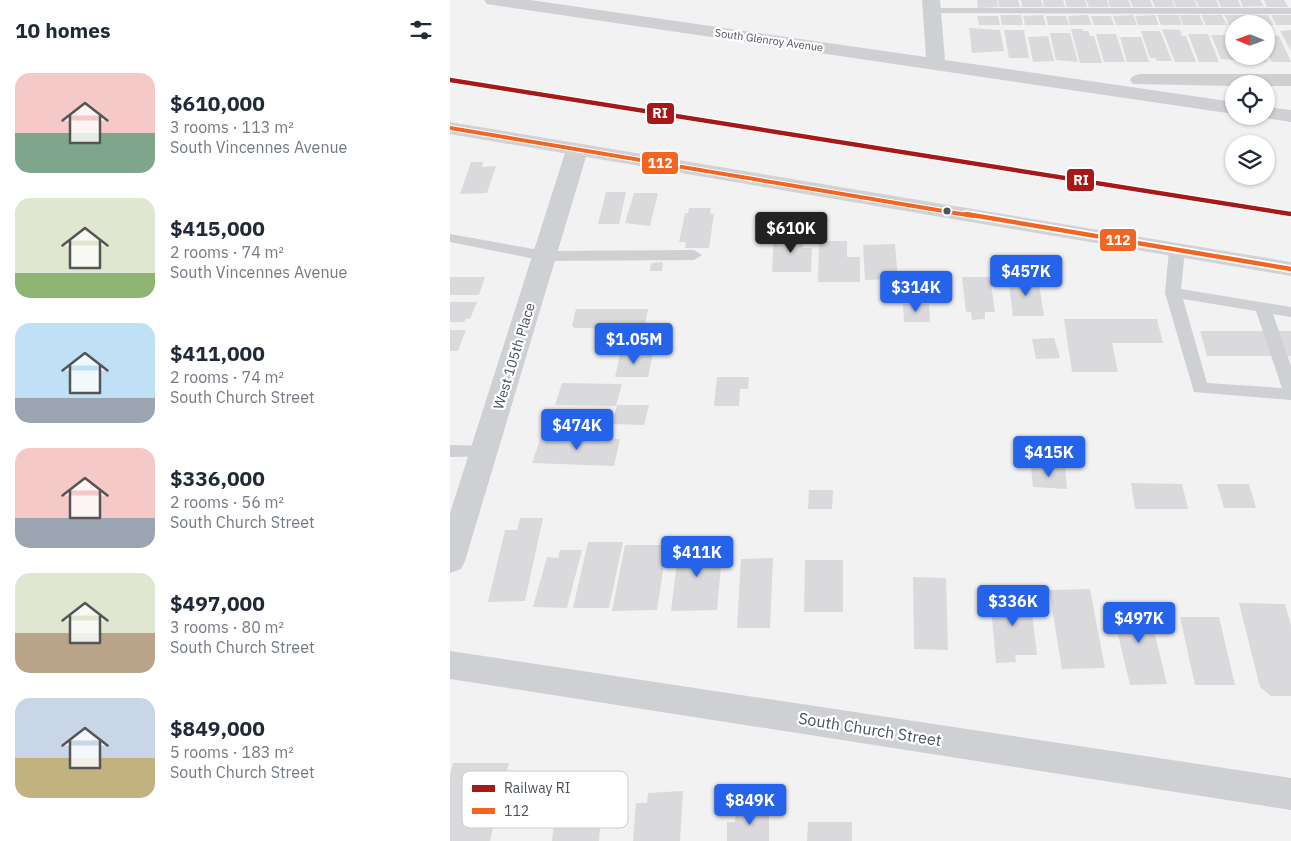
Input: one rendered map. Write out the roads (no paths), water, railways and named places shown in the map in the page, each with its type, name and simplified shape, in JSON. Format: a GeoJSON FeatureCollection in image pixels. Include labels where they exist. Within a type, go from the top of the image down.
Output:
{"type":"FeatureCollection","features":[{"type":"Feature","properties":{"kind":"main road"},"geometry":{"type":"LineString","coordinates":[[450,128],[1291,269]]}},
{"type":"Feature","properties":{"kind":"street","name":"South Glenroy Avenue"},"geometry":{"type":"LineString","coordinates":[[493,0],[1225,107]]}},
{"type":"Feature","properties":{"kind":"street"},"geometry":{"type":"LineString","coordinates":[[931,6],[936,65]]}},
{"type":"Feature","properties":{"kind":"street","name":"South Glenroy Avenue"},"geometry":{"type":"LineString","coordinates":[[1045,80],[1291,80]]}},
{"type":"Feature","properties":{"kind":"street"},"geometry":{"type":"LineString","coordinates":[[1275,114],[1291,116]]}},
{"type":"Feature","properties":{"kind":"street","name":"West 105th Place"},"geometry":{"type":"LineString","coordinates":[[450,561],[577,150]]}},
{"type":"Feature","properties":{"kind":"street","name":"South Church Street"},"geometry":{"type":"LineString","coordinates":[[450,665],[1291,794]]}},
{"type":"Feature","properties":{"kind":"lane"},"geometry":{"type":"LineString","coordinates":[[931,6],[1291,11]]}},
{"type":"Feature","properties":{"kind":"lane"},"geometry":{"type":"LineString","coordinates":[[450,238],[545,256],[694,255]]}},
{"type":"Feature","properties":{"kind":"lane"},"geometry":{"type":"LineString","coordinates":[[1177,250],[1173,293],[1200,388],[1291,394]]}},
{"type":"Feature","properties":{"kind":"lane"},"geometry":{"type":"LineString","coordinates":[[1173,293],[1291,312]]}},
{"type":"Feature","properties":{"kind":"lane"},"geometry":{"type":"LineString","coordinates":[[1263,308],[1291,390]]}},
{"type":"Feature","properties":{"kind":"lane"},"geometry":{"type":"LineString","coordinates":[[450,451],[484,451]]}},
{"type":"Feature","properties":{"kind":"rail line","name":"RI"},"geometry":{"type":"LineString","coordinates":[[450,80],[1291,214]]}}]}
